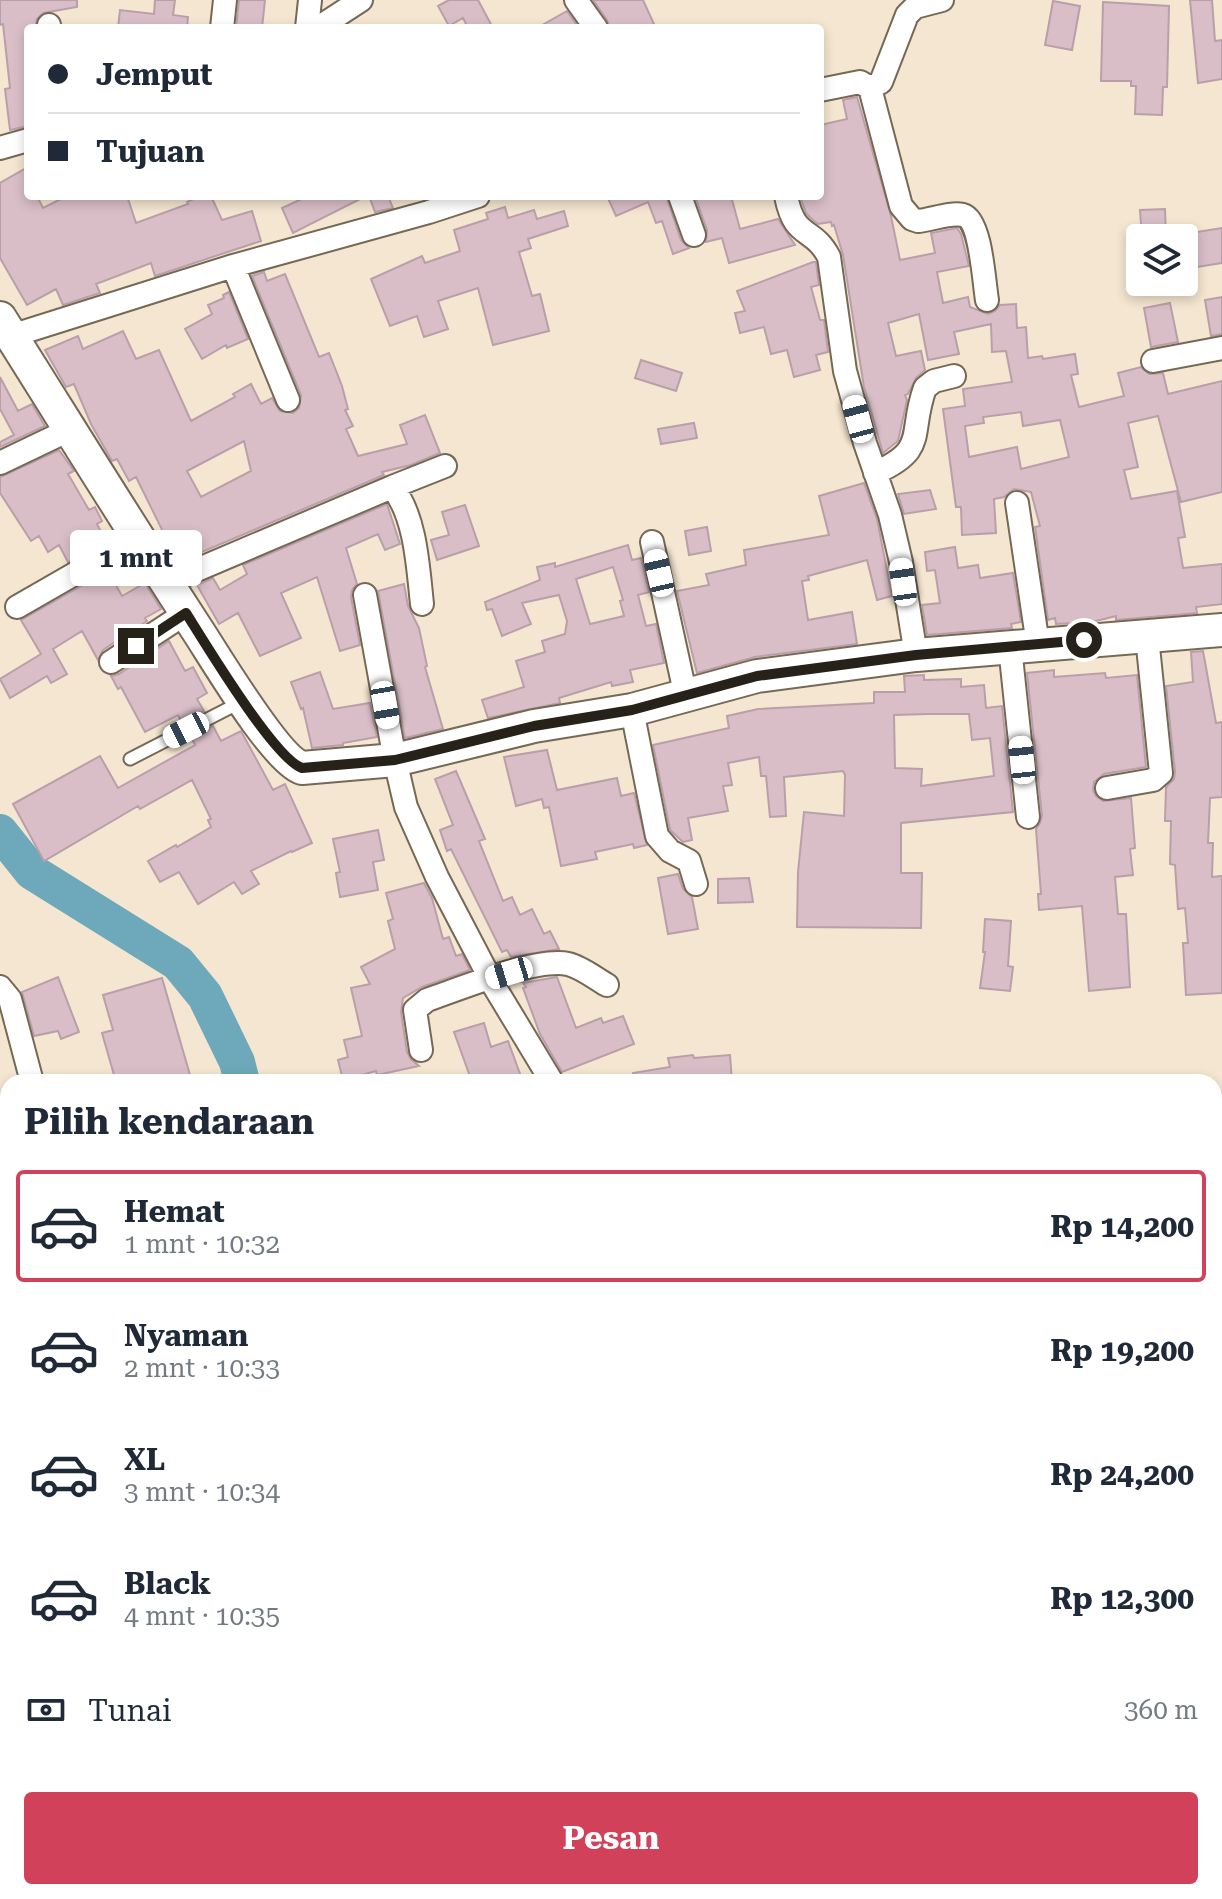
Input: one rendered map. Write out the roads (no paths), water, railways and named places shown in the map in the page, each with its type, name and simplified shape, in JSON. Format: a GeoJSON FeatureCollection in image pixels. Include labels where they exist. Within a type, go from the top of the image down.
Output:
{"type":"FeatureCollection","features":[{"type":"Feature","properties":{"kind":"main road"},"geometry":{"type":"LineString","coordinates":[[6,327],[243,701],[296,766],[302,768],[395,760],[534,726],[632,710],[757,676],[916,655],[1222,630]]}},
{"type":"Feature","properties":{"kind":"street"},"geometry":{"type":"LineString","coordinates":[[222,24],[225,0]]}},
{"type":"Feature","properties":{"kind":"street"},"geometry":{"type":"LineString","coordinates":[[307,24],[310,0]]}},
{"type":"Feature","properties":{"kind":"street"},"geometry":{"type":"LineString","coordinates":[[324,24],[361,0]]}},
{"type":"Feature","properties":{"kind":"street"},"geometry":{"type":"LineString","coordinates":[[576,0],[593,24]]}},
{"type":"Feature","properties":{"kind":"street"},"geometry":{"type":"LineString","coordinates":[[870,88],[881,82],[907,15],[915,7],[942,0]]}},
{"type":"Feature","properties":{"kind":"street"},"geometry":{"type":"LineString","coordinates":[[824,89],[860,82],[870,88],[901,206],[912,219],[918,221],[960,214],[967,217],[974,225],[987,300]]}},
{"type":"Feature","properties":{"kind":"street"},"geometry":{"type":"LineString","coordinates":[[0,148],[24,141]]}},
{"type":"Feature","properties":{"kind":"street"},"geometry":{"type":"LineString","coordinates":[[6,327],[233,266],[425,204],[452,200]]}},
{"type":"Feature","properties":{"kind":"street"},"geometry":{"type":"LineString","coordinates":[[681,200],[694,235]]}},
{"type":"Feature","properties":{"kind":"street"},"geometry":{"type":"LineString","coordinates":[[787,200],[795,225],[819,241],[829,257],[845,371],[890,515],[916,655]]}},
{"type":"Feature","properties":{"kind":"street"},"geometry":{"type":"LineString","coordinates":[[233,266],[288,400]]}},
{"type":"Feature","properties":{"kind":"street"},"geometry":{"type":"LineString","coordinates":[[1153,361],[1222,348]]}},
{"type":"Feature","properties":{"kind":"street"},"geometry":{"type":"LineString","coordinates":[[875,473],[898,463],[912,447],[925,388],[934,381],[954,376]]}},
{"type":"Feature","properties":{"kind":"street"},"geometry":{"type":"LineString","coordinates":[[0,463],[69,430]]}},
{"type":"Feature","properties":{"kind":"street"},"geometry":{"type":"LineString","coordinates":[[166,583],[445,466]]}},
{"type":"Feature","properties":{"kind":"street"},"geometry":{"type":"LineString","coordinates":[[392,487],[400,499],[414,543],[422,604]]}},
{"type":"Feature","properties":{"kind":"street"},"geometry":{"type":"LineString","coordinates":[[1017,503],[1028,817]]}},
{"type":"Feature","properties":{"kind":"street"},"geometry":{"type":"LineString","coordinates":[[17,607],[137,538]]}},
{"type":"Feature","properties":{"kind":"street"},"geometry":{"type":"LineString","coordinates":[[652,542],[686,697]]}},
{"type":"Feature","properties":{"kind":"street"},"geometry":{"type":"LineString","coordinates":[[365,595],[406,807],[491,979],[547,1074]]}},
{"type":"Feature","properties":{"kind":"street"},"geometry":{"type":"LineString","coordinates":[[111,662],[186,613]]}},
{"type":"Feature","properties":{"kind":"street"},"geometry":{"type":"LineString","coordinates":[[1107,788],[1153,780],[1161,773],[1147,637]]}},
{"type":"Feature","properties":{"kind":"street"},"geometry":{"type":"LineString","coordinates":[[632,710],[657,836],[670,851],[689,861],[696,884]]}},
{"type":"Feature","properties":{"kind":"street"},"geometry":{"type":"LineString","coordinates":[[421,1050],[415,1010],[427,1000],[527,968],[559,963],[572,965],[607,985]]}},
{"type":"Feature","properties":{"kind":"street"},"geometry":{"type":"LineString","coordinates":[[0,987],[10,999],[30,1074]]}},
{"type":"Feature","properties":{"kind":"lane"},"geometry":{"type":"LineString","coordinates":[[130,759],[243,701]]}},
{"type":"Feature","properties":{"kind":"waterway"},"geometry":{"type":"LineString","coordinates":[[0,832],[32,872],[178,963],[205,996],[240,1074]]}}]}
